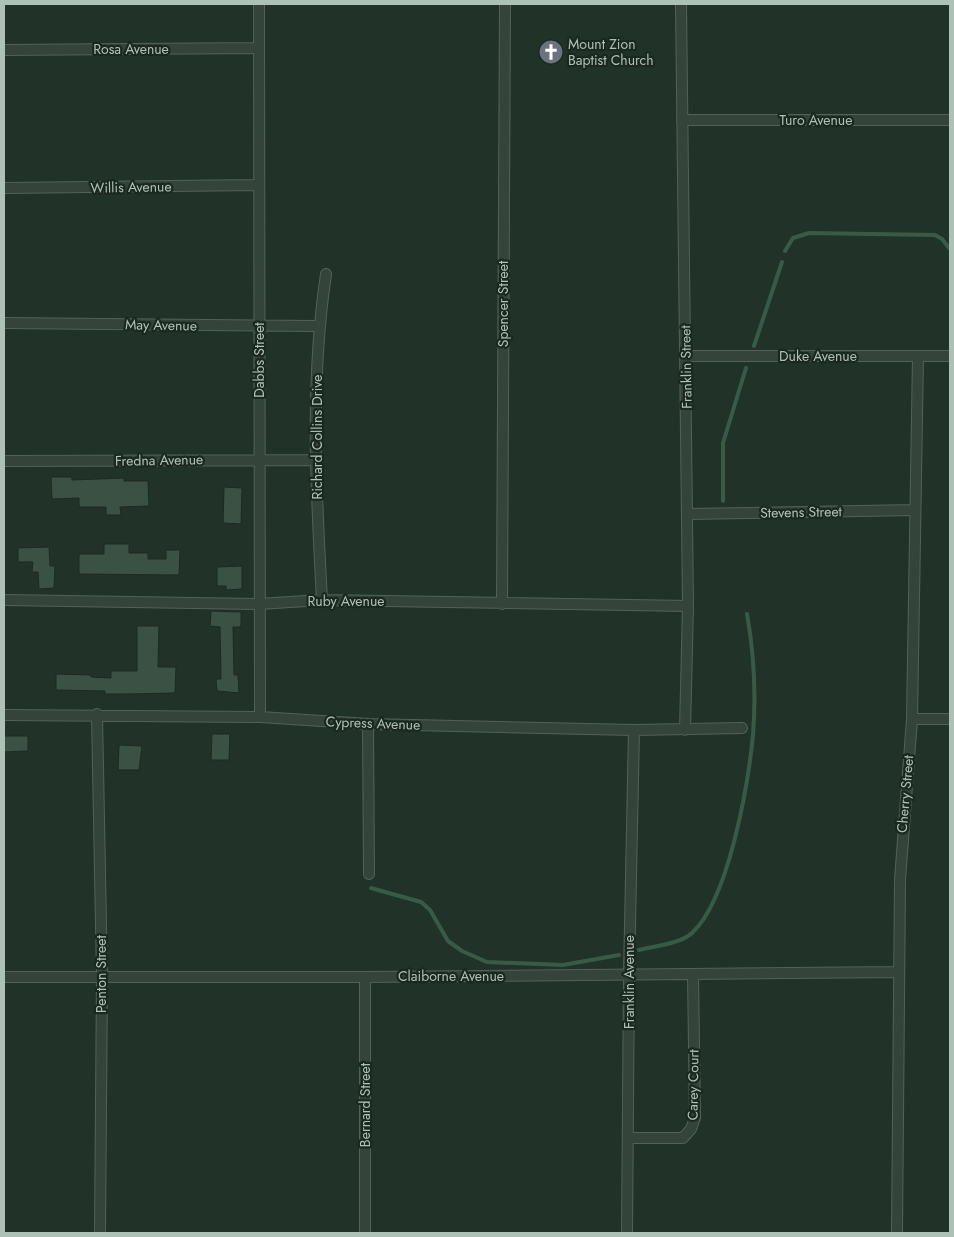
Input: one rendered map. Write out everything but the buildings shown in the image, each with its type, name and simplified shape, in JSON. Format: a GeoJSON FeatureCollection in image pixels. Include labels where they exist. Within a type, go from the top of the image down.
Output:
{"type":"FeatureCollection","features":[{"type":"Feature","properties":{"kind":"street","name":"Dabbs Street"},"geometry":{"type":"LineString","coordinates":[[259,4],[260,717]]}},
{"type":"Feature","properties":{"kind":"street","name":"Spencer Street"},"geometry":{"type":"LineString","coordinates":[[502,604],[505,4]]}},
{"type":"Feature","properties":{"kind":"street","name":"Franklin Street"},"geometry":{"type":"LineString","coordinates":[[681,4],[688,606],[685,730]]}},
{"type":"Feature","properties":{"kind":"street","name":"Rosa Avenue"},"geometry":{"type":"LineString","coordinates":[[4,50],[258,48]]}},
{"type":"Feature","properties":{"kind":"street","name":"Turo Avenue"},"geometry":{"type":"LineString","coordinates":[[682,120],[950,120]]}},
{"type":"Feature","properties":{"kind":"street","name":"Willis Avenue"},"geometry":{"type":"LineString","coordinates":[[4,188],[258,186]]}},
{"type":"Feature","properties":{"kind":"street","name":"Richard Collins Drive"},"geometry":{"type":"LineString","coordinates":[[322,600],[315,460],[318,326],[326,274]]}},
{"type":"Feature","properties":{"kind":"street","name":"May Avenue"},"geometry":{"type":"LineString","coordinates":[[4,323],[260,327],[318,326]]}},
{"type":"Feature","properties":{"kind":"street","name":"Duke Avenue"},"geometry":{"type":"LineString","coordinates":[[686,356],[950,356]]}},
{"type":"Feature","properties":{"kind":"street","name":"Cherry Street"},"geometry":{"type":"LineString","coordinates":[[897,1233],[902,840],[912,719],[918,356]]}},
{"type":"Feature","properties":{"kind":"street","name":"Fredna Avenue"},"geometry":{"type":"LineString","coordinates":[[4,461],[315,460]]}},
{"type":"Feature","properties":{"kind":"street","name":"Stevens Street"},"geometry":{"type":"LineString","coordinates":[[687,514],[915,510]]}},
{"type":"Feature","properties":{"kind":"street","name":"Ruby Avenue"},"geometry":{"type":"LineString","coordinates":[[4,600],[259,604],[322,600],[688,606]]}},
{"type":"Feature","properties":{"kind":"street","name":"Cypress Avenue"},"geometry":{"type":"LineString","coordinates":[[4,715],[97,714],[260,717],[368,724],[634,730],[742,728]]}},
{"type":"Feature","properties":{"kind":"street","name":"Penton Street"},"geometry":{"type":"LineString","coordinates":[[97,714],[102,978],[100,1233]]}},
{"type":"Feature","properties":{"kind":"street"},"geometry":{"type":"LineString","coordinates":[[912,719],[950,719]]}},
{"type":"Feature","properties":{"kind":"street"},"geometry":{"type":"LineString","coordinates":[[368,724],[369,874]]}},
{"type":"Feature","properties":{"kind":"street","name":"Franklin Avenue"},"geometry":{"type":"LineString","coordinates":[[627,1233],[629,1138],[628,975],[634,730]]}},
{"type":"Feature","properties":{"kind":"street","name":"Claiborne Avenue"},"geometry":{"type":"LineString","coordinates":[[4,977],[365,977],[899,972]]}},
{"type":"Feature","properties":{"kind":"street","name":"Carey Court"},"geometry":{"type":"LineString","coordinates":[[629,1138],[683,1138],[691,1130],[695,1118],[693,974]]}},
{"type":"Feature","properties":{"kind":"street","name":"Bernard Street"},"geometry":{"type":"LineString","coordinates":[[365,977],[365,1233]]}},
{"type":"Feature","properties":{"kind":"waterway"},"geometry":{"type":"LineString","coordinates":[[785,251],[793,238],[809,233],[935,235],[942,239],[949,248]]}},
{"type":"Feature","properties":{"kind":"waterway"},"geometry":{"type":"LineString","coordinates":[[754,346],[782,262]]}},
{"type":"Feature","properties":{"kind":"waterway"},"geometry":{"type":"LineString","coordinates":[[723,501],[723,443],[746,368]]}},
{"type":"Feature","properties":{"kind":"waterway"},"geometry":{"type":"LineString","coordinates":[[639,950],[681,940],[692,933],[705,917],[726,869],[747,782],[753,735],[754,674],[747,614]]}},
{"type":"Feature","properties":{"kind":"waterway"},"geometry":{"type":"LineString","coordinates":[[371,888],[421,902],[430,910],[448,941],[462,951],[487,962],[563,965],[619,955]]}},
{"type":"Feature","properties":{"kind":"place","name":"Mount Zion Baptist Church"},"geometry":{"type":"Point","coordinates":[551,52]}}]}
